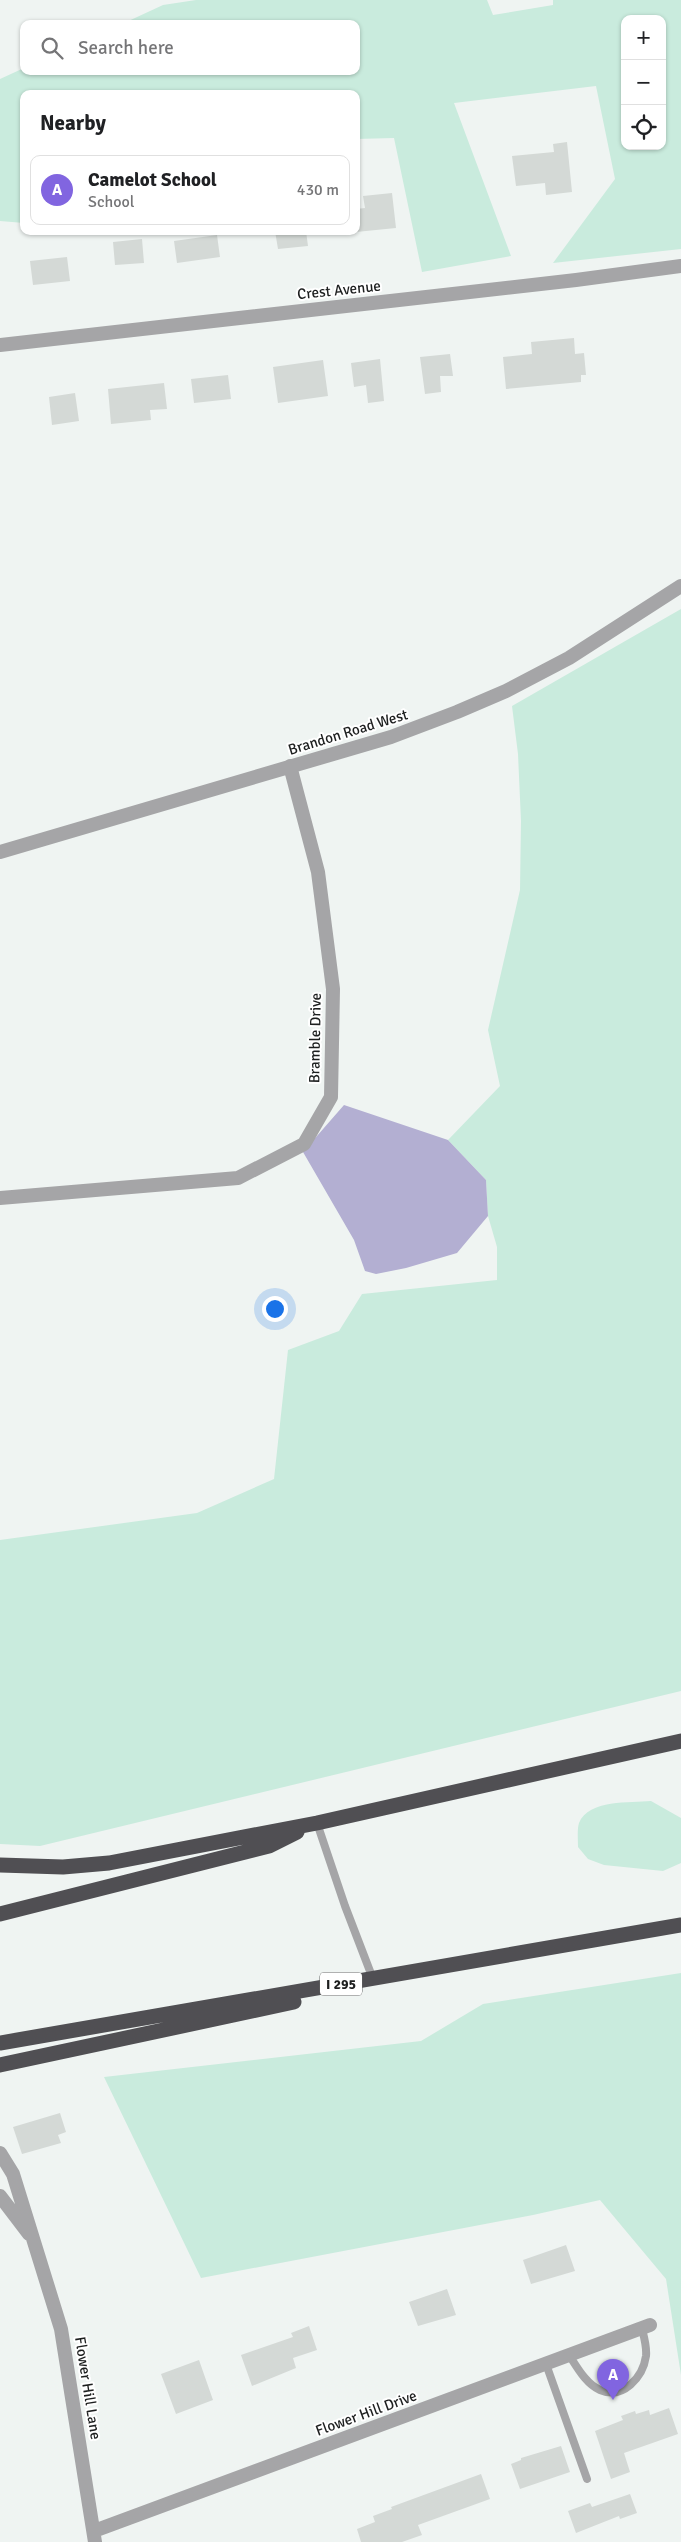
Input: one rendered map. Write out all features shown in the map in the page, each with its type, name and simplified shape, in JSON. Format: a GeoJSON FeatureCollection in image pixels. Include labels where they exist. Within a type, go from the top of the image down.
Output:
{"type":"FeatureCollection","features":[{"type":"Feature","properties":{"kind":"highway"},"geometry":{"type":"LineString","coordinates":[[0,1866],[63,1867],[109,1862],[317,1823],[681,1741]]}},
{"type":"Feature","properties":{"kind":"highway"},"geometry":{"type":"LineString","coordinates":[[0,1914],[269,1846],[317,1823]]}},
{"type":"Feature","properties":{"kind":"highway","name":"I 295"},"geometry":{"type":"LineString","coordinates":[[0,2043],[681,1925]]}},
{"type":"Feature","properties":{"kind":"highway"},"geometry":{"type":"LineString","coordinates":[[0,2065],[542,1949]]}},
{"type":"Feature","properties":{"kind":"street","name":"Crest Avenue"},"geometry":{"type":"LineString","coordinates":[[0,345],[576,280],[681,266]]}},
{"type":"Feature","properties":{"kind":"street","name":"Brandon Road West"},"geometry":{"type":"LineString","coordinates":[[0,852],[391,737],[506,691],[568,658],[681,586]]}},
{"type":"Feature","properties":{"kind":"street","name":"Bramble Drive"},"geometry":{"type":"LineString","coordinates":[[0,1198],[238,1178],[304,1144],[331,1097],[333,989],[318,872],[290,766]]}},
{"type":"Feature","properties":{"kind":"street","name":"Flower Hill Lane"},"geometry":{"type":"LineString","coordinates":[[0,2153],[14,2174],[61,2329],[94,2536]]}},
{"type":"Feature","properties":{"kind":"street","name":"Flower Hill Lane"},"geometry":{"type":"LineString","coordinates":[[0,2196],[36,2242]]}},
{"type":"Feature","properties":{"kind":"street","name":"Flower Hill Drive"},"geometry":{"type":"LineString","coordinates":[[94,2536],[646,2327]]}},
{"type":"Feature","properties":{"kind":"lane"},"geometry":{"type":"LineString","coordinates":[[317,1823],[345,1906],[373,1978]]}},
{"type":"Feature","properties":{"kind":"lane"},"geometry":{"type":"LineString","coordinates":[[569,2355],[585,2378],[600,2390],[610,2392],[623,2390],[637,2378],[644,2364],[646,2327]]}},
{"type":"Feature","properties":{"kind":"lane"},"geometry":{"type":"LineString","coordinates":[[546,2364],[587,2479]]}},
{"type":"Feature","properties":{"kind":"green space"},"geometry":{"type":"Polygon","coordinates":[[[196,0],[487,0],[493,15],[553,5],[553,0],[681,0],[681,249],[553,263],[615,179],[596,86],[454,103],[511,256],[422,272],[394,138],[360,139],[360,90],[20,90],[20,223],[0,221],[0,79],[20,70],[20,75],[360,75],[360,20],[131,20],[163,5],[196,0]]]}},
{"type":"Feature","properties":{"kind":"green space"},"geometry":{"type":"Polygon","coordinates":[[[681,609],[681,1691],[40,1846],[0,1844],[0,1540],[197,1513],[274,1479],[288,1350],[339,1331],[362,1294],[497,1280],[497,1247],[488,1216],[486,1180],[448,1140],[500,1086],[488,1030],[520,890],[521,821],[518,754],[512,706],[681,609]]]}},
{"type":"Feature","properties":{"kind":"green space"},"geometry":{"type":"Polygon","coordinates":[[[651,1801],[681,1818],[681,1863],[663,1871],[604,1865],[588,1859],[578,1847],[579,1823],[584,1815],[601,1806],[651,1801]]]}},
{"type":"Feature","properties":{"kind":"green space"},"geometry":{"type":"Polygon","coordinates":[[[681,1973],[681,2375],[666,2279],[600,2200],[533,2215],[201,2278],[104,2077],[421,2041],[483,2004],[681,1973]]]}},
{"type":"Feature","properties":{"kind":"shaded area"},"geometry":{"type":"Polygon","coordinates":[[[344,1105],[448,1140],[486,1180],[488,1216],[457,1253],[406,1268],[376,1274],[365,1271],[354,1240],[303,1152],[344,1105]]]}},
{"type":"Feature","properties":{"kind":"building"},"geometry":{"type":"Polygon","coordinates":[[[567,142],[572,192],[546,195],[545,183],[516,186],[512,156],[554,152],[553,144],[567,142]]]}},
{"type":"Feature","properties":{"kind":"building"},"geometry":{"type":"Polygon","coordinates":[[[392,193],[396,228],[360,232],[360,209],[365,208],[363,196],[392,193]]]}},
{"type":"Feature","properties":{"kind":"building"},"geometry":{"type":"Polygon","coordinates":[[[217,235],[220,257],[177,263],[174,241],[217,235]]]}},
{"type":"Feature","properties":{"kind":"building"},"geometry":{"type":"Polygon","coordinates":[[[276,235],[307,235],[308,246],[278,249],[276,235]]]}},
{"type":"Feature","properties":{"kind":"building"},"geometry":{"type":"Polygon","coordinates":[[[142,239],[144,263],[115,265],[113,242],[142,239]]]}},
{"type":"Feature","properties":{"kind":"building"},"geometry":{"type":"Polygon","coordinates":[[[67,257],[70,281],[33,285],[30,261],[67,257]]]}},
{"type":"Feature","properties":{"kind":"building"},"geometry":{"type":"Polygon","coordinates":[[[574,338],[575,354],[584,353],[586,375],[581,375],[581,382],[506,389],[503,357],[532,354],[531,342],[574,338]]]}},
{"type":"Feature","properties":{"kind":"building"},"geometry":{"type":"Polygon","coordinates":[[[450,354],[453,376],[440,376],[441,392],[425,394],[420,357],[450,354]]]}},
{"type":"Feature","properties":{"kind":"building"},"geometry":{"type":"Polygon","coordinates":[[[380,359],[384,401],[368,403],[366,385],[354,387],[351,363],[380,359]]]}},
{"type":"Feature","properties":{"kind":"building"},"geometry":{"type":"Polygon","coordinates":[[[323,360],[328,396],[278,403],[273,367],[323,360]]]}},
{"type":"Feature","properties":{"kind":"building"},"geometry":{"type":"Polygon","coordinates":[[[228,375],[231,399],[194,403],[191,379],[228,375]]]}},
{"type":"Feature","properties":{"kind":"building"},"geometry":{"type":"Polygon","coordinates":[[[164,383],[167,409],[150,410],[151,420],[111,424],[108,389],[164,383]]]}},
{"type":"Feature","properties":{"kind":"building"},"geometry":{"type":"Polygon","coordinates":[[[75,393],[79,421],[52,425],[49,397],[75,393]]]}},
{"type":"Feature","properties":{"kind":"building"},"geometry":{"type":"Polygon","coordinates":[[[60,2113],[66,2132],[58,2135],[61,2143],[22,2154],[13,2127],[60,2113]]]}},
{"type":"Feature","properties":{"kind":"building"},"geometry":{"type":"Polygon","coordinates":[[[566,2245],[575,2271],[531,2284],[523,2260],[566,2245]]]}},
{"type":"Feature","properties":{"kind":"building"},"geometry":{"type":"Polygon","coordinates":[[[447,2289],[456,2315],[418,2326],[409,2302],[447,2289]]]}},
{"type":"Feature","properties":{"kind":"building"},"geometry":{"type":"Polygon","coordinates":[[[309,2326],[317,2350],[293,2358],[296,2368],[252,2386],[241,2355],[293,2337],[291,2333],[309,2326]]]}},
{"type":"Feature","properties":{"kind":"building"},"geometry":{"type":"Polygon","coordinates":[[[199,2360],[213,2400],[176,2414],[161,2374],[199,2360]]]}},
{"type":"Feature","properties":{"kind":"building"},"geometry":{"type":"Polygon","coordinates":[[[669,2408],[678,2434],[624,2453],[630,2472],[611,2479],[595,2431],[623,2420],[621,2416],[635,2411],[636,2414],[649,2410],[650,2415],[669,2408]]]}},
{"type":"Feature","properties":{"kind":"building"},"geometry":{"type":"Polygon","coordinates":[[[561,2446],[570,2472],[520,2489],[511,2464],[521,2460],[521,2458],[561,2446]]]}},
{"type":"Feature","properties":{"kind":"building"},"geometry":{"type":"Polygon","coordinates":[[[481,2474],[490,2499],[418,2525],[422,2535],[402,2542],[361,2542],[357,2529],[375,2522],[373,2516],[392,2509],[391,2507],[481,2474]]]}},
{"type":"Feature","properties":{"kind":"building"},"geometry":{"type":"Polygon","coordinates":[[[630,2494],[637,2513],[620,2519],[619,2516],[576,2533],[568,2511],[590,2503],[592,2507],[630,2494]]]}},
{"type":"Feature","properties":{"kind":"place","name":"Camelot School"},"geometry":{"type":"Point","coordinates":[613,2400]}}]}
